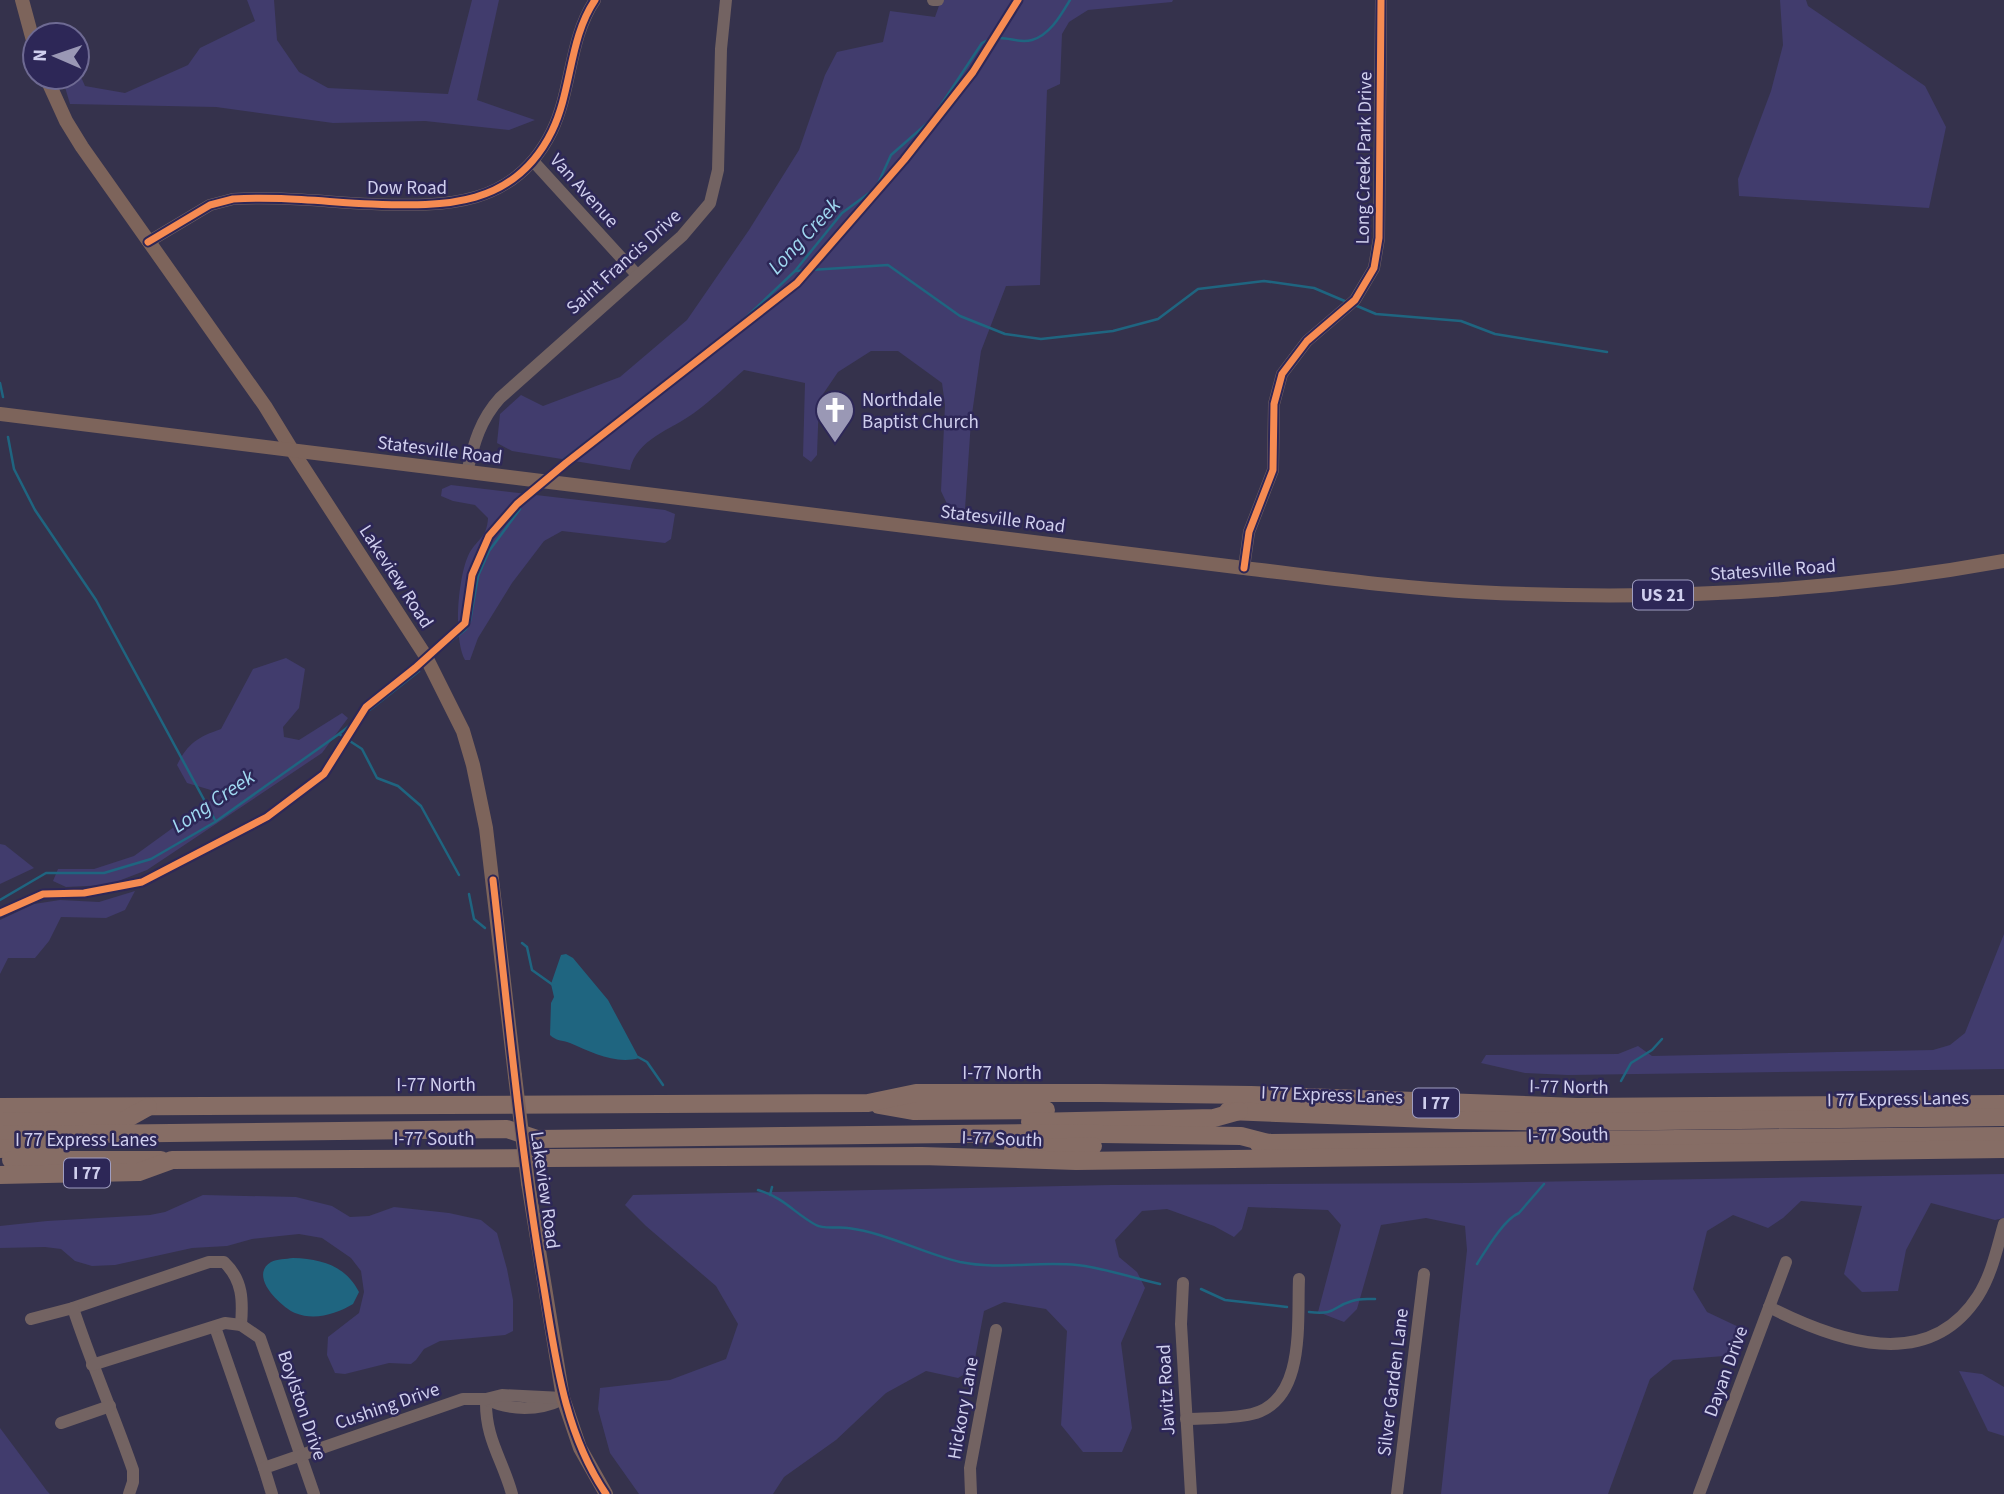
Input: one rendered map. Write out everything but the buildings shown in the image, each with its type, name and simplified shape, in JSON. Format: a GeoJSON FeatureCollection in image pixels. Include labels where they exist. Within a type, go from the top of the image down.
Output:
{"type":"FeatureCollection","features":[{"type":"Feature","properties":{"kind":"highway","name":"I-77 North"},"geometry":{"type":"LineString","coordinates":[[0,1107],[869,1103],[916,1093],[1264,1096],[1577,1107],[2004,1104]]}},
{"type":"Feature","properties":{"kind":"highway","name":"I 77 Express Lanes"},"geometry":{"type":"LineString","coordinates":[[869,1103],[914,1111],[1239,1111],[1528,1122],[2004,1117]]}},
{"type":"Feature","properties":{"kind":"highway","name":"I 77 Express Lanes"},"geometry":{"type":"LineString","coordinates":[[0,1122],[123,1121],[151,1105]]}},
{"type":"Feature","properties":{"kind":"highway"},"geometry":{"type":"LineString","coordinates":[[0,1135],[482,1134],[508,1139],[522,1134],[537,1139],[561,1134],[1214,1118],[1239,1111]]}},
{"type":"Feature","properties":{"kind":"highway"},"geometry":{"type":"LineString","coordinates":[[561,1134],[1058,1133],[1241,1136],[1268,1143]]}},
{"type":"Feature","properties":{"kind":"highway"},"geometry":{"type":"LineString","coordinates":[[0,1149],[482,1134]]}},
{"type":"Feature","properties":{"kind":"highway","name":"I 77 Express Lanes"},"geometry":{"type":"LineString","coordinates":[[922,1156],[1050,1147],[2004,1136]]}},
{"type":"Feature","properties":{"kind":"highway","name":"I-77 South"},"geometry":{"type":"LineString","coordinates":[[0,1175],[139,1172],[172,1160],[922,1156],[1076,1161],[2004,1149]]}},
{"type":"Feature","properties":{"kind":"highway","name":"I 77 Express Lanes"},"geometry":{"type":"LineString","coordinates":[[0,1160],[172,1160]]}},
{"type":"Feature","properties":{"kind":"main road"},"geometry":{"type":"LineString","coordinates":[[22,0],[28,21]]}},
{"type":"Feature","properties":{"kind":"main road","name":"Lakeview Road"},"geometry":{"type":"LineString","coordinates":[[52,91],[82,147],[265,406],[418,644],[463,731],[486,828],[528,1183],[563,1398],[580,1448],[606,1494]]}},
{"type":"Feature","properties":{"kind":"main road","name":"Statesville Road"},"geometry":{"type":"LineString","coordinates":[[0,414],[1428,589],[1611,596],[1732,592],[1841,584],[2004,561]]}},
{"type":"Feature","properties":{"kind":"street","name":"Dow Road"},"geometry":{"type":"LineString","coordinates":[[148,242],[210,205],[233,199],[413,205],[456,203],[499,188],[533,161],[558,117],[584,20],[595,0]]}},
{"type":"Feature","properties":{"kind":"street","name":"Saint Francis Drive"},"geometry":{"type":"LineString","coordinates":[[467,472],[478,431],[491,409],[510,388],[699,219],[710,203],[718,170],[721,49],[726,0]]}},
{"type":"Feature","properties":{"kind":"street"},"geometry":{"type":"LineString","coordinates":[[933,0],[938,0]]}},
{"type":"Feature","properties":{"kind":"street","name":"Long Creek Park Drive"},"geometry":{"type":"LineString","coordinates":[[1244,568],[1249,532],[1273,470],[1274,404],[1282,374],[1307,341],[1355,300],[1374,268],[1379,238],[1381,0]]}},
{"type":"Feature","properties":{"kind":"street","name":"Van Avenue"},"geometry":{"type":"LineString","coordinates":[[533,161],[637,275]]}},
{"type":"Feature","properties":{"kind":"street"},"geometry":{"type":"LineString","coordinates":[[1769,1307],[1857,1342],[1890,1345],[1918,1340],[1948,1326],[1960,1317],[1979,1295],[1988,1277],[2004,1224]]}},
{"type":"Feature","properties":{"kind":"street"},"geometry":{"type":"LineString","coordinates":[[31,1320],[209,1262],[224,1262],[234,1271],[243,1303],[241,1325],[225,1323],[92,1365]]}},
{"type":"Feature","properties":{"kind":"street","name":"Dayan Drive"},"geometry":{"type":"LineString","coordinates":[[1699,1494],[1786,1262]]}},
{"type":"Feature","properties":{"kind":"street","name":"Silver Garden Lane"},"geometry":{"type":"LineString","coordinates":[[1397,1494],[1424,1274]]}},
{"type":"Feature","properties":{"kind":"street"},"geometry":{"type":"LineString","coordinates":[[1186,1419],[1252,1414],[1270,1405],[1286,1387],[1294,1366],[1299,1279]]}},
{"type":"Feature","properties":{"kind":"street","name":"Javitz Road"},"geometry":{"type":"LineString","coordinates":[[1183,1283],[1181,1324],[1191,1494]]}},
{"type":"Feature","properties":{"kind":"street"},"geometry":{"type":"LineString","coordinates":[[73,1308],[133,1470],[129,1494]]}},
{"type":"Feature","properties":{"kind":"street","name":"Boylston Drive"},"geometry":{"type":"LineString","coordinates":[[241,1325],[260,1338],[314,1494]]}},
{"type":"Feature","properties":{"kind":"street"},"geometry":{"type":"LineString","coordinates":[[215,1326],[272,1494]]}},
{"type":"Feature","properties":{"kind":"street","name":"Hickory Lane"},"geometry":{"type":"LineString","coordinates":[[971,1494],[970,1468],[996,1330]]}},
{"type":"Feature","properties":{"kind":"street","name":"Cushing Drive"},"geometry":{"type":"LineString","coordinates":[[264,1468],[463,1399],[486,1399],[501,1406],[537,1408],[546,1407],[563,1398]]}},
{"type":"Feature","properties":{"kind":"street"},"geometry":{"type":"LineString","coordinates":[[486,1399],[490,1440],[511,1492],[498,1494]]}},
{"type":"Feature","properties":{"kind":"street"},"geometry":{"type":"LineString","coordinates":[[61,1423],[110,1406]]}},
{"type":"Feature","properties":{"kind":"shaded area"},"geometry":{"type":"Polygon","coordinates":[[[247,0],[274,0],[277,40],[299,72],[328,88],[448,94],[472,0],[499,0],[477,100],[535,120],[509,130],[425,121],[333,123],[216,107],[70,104],[66,91],[91,91],[91,87],[125,93],[188,65],[200,48],[255,21],[247,0]]]}},
{"type":"Feature","properties":{"kind":"shaded area"},"geometry":{"type":"Polygon","coordinates":[[[941,0],[1173,0],[1088,10],[1069,22],[1062,34],[1060,84],[1047,90],[1040,285],[1006,286],[981,351],[971,421],[965,509],[948,506],[941,491],[945,405],[942,383],[898,351],[871,351],[838,372],[819,400],[817,455],[811,462],[803,456],[805,383],[744,370],[694,413],[656,436],[639,450],[630,470],[512,451],[497,443],[500,414],[521,395],[543,406],[620,377],[687,320],[749,230],[799,150],[825,75],[837,52],[883,42],[890,11],[935,17],[941,0]]]}},
{"type":"Feature","properties":{"kind":"shaded area"},"geometry":{"type":"Polygon","coordinates":[[[1780,0],[1806,0],[1808,6],[1925,86],[1946,127],[1929,208],[1739,196],[1738,179],[1771,91],[1783,45],[1780,0]]]}},
{"type":"Feature","properties":{"kind":"shaded area"},"geometry":{"type":"Polygon","coordinates":[[[451,485],[665,510],[675,514],[671,539],[665,543],[562,531],[544,541],[512,583],[478,638],[470,660],[465,660],[458,623],[462,579],[468,556],[483,535],[488,518],[475,505],[441,496],[442,489],[451,485]]]}},
{"type":"Feature","properties":{"kind":"shaded area"},"geometry":{"type":"Polygon","coordinates":[[[286,658],[305,669],[299,708],[283,727],[284,737],[299,740],[342,713],[348,718],[322,753],[147,870],[108,885],[66,887],[53,881],[58,869],[94,869],[134,856],[221,793],[187,783],[177,765],[185,751],[195,742],[221,729],[253,669],[286,658]]]}},
{"type":"Feature","properties":{"kind":"shaded area"},"geometry":{"type":"Polygon","coordinates":[[[0,844],[5,845],[34,868],[0,884],[0,844]]]}},
{"type":"Feature","properties":{"kind":"shaded area"},"geometry":{"type":"Polygon","coordinates":[[[135,891],[125,910],[106,918],[61,917],[49,941],[35,958],[8,958],[0,974],[0,920],[34,904],[60,900],[99,902],[135,891]]]}},
{"type":"Feature","properties":{"kind":"shaded area"},"geometry":{"type":"Polygon","coordinates":[[[2004,934],[2004,1069],[1568,1075],[1525,1073],[1481,1063],[1486,1055],[1618,1054],[1638,1046],[1652,1056],[1933,1050],[1950,1045],[1965,1033],[2004,934]]]}},
{"type":"Feature","properties":{"kind":"shaded area"},"geometry":{"type":"Polygon","coordinates":[[[2004,1174],[2004,1218],[1995,1220],[1931,1203],[1906,1250],[1898,1291],[1862,1292],[1844,1274],[1862,1206],[1801,1201],[1768,1228],[1733,1215],[1707,1231],[1693,1289],[1707,1312],[1745,1330],[1737,1355],[1673,1360],[1650,1379],[1608,1494],[1441,1494],[1467,1250],[1465,1226],[1426,1218],[1381,1225],[1357,1309],[1344,1322],[1318,1312],[1341,1225],[1328,1210],[1248,1207],[1242,1229],[1234,1237],[1214,1226],[1167,1209],[1142,1211],[1115,1240],[1119,1257],[1137,1272],[1145,1288],[1121,1343],[1132,1428],[1122,1452],[1083,1452],[1061,1425],[1067,1331],[1046,1309],[1004,1302],[984,1311],[973,1369],[958,1378],[926,1371],[886,1393],[836,1440],[784,1477],[773,1494],[639,1494],[610,1453],[598,1409],[600,1388],[670,1380],[726,1359],[738,1324],[716,1286],[625,1205],[633,1195],[1111,1185],[1469,1183],[2004,1174]]]}},
{"type":"Feature","properties":{"kind":"shaded area"},"geometry":{"type":"Polygon","coordinates":[[[203,1195],[296,1197],[332,1206],[350,1217],[369,1216],[394,1207],[449,1213],[481,1220],[497,1233],[513,1300],[513,1331],[505,1335],[440,1341],[424,1349],[411,1364],[389,1363],[345,1374],[335,1373],[327,1355],[328,1337],[359,1313],[364,1292],[361,1271],[351,1258],[322,1238],[299,1234],[252,1239],[227,1246],[192,1248],[115,1265],[92,1266],[75,1261],[61,1249],[0,1248],[0,1226],[150,1215],[165,1212],[203,1195]]]}},
{"type":"Feature","properties":{"kind":"shaded area"},"geometry":{"type":"Polygon","coordinates":[[[1959,1371],[1982,1374],[2004,1387],[2004,1436],[1988,1431],[1959,1371]]]}},
{"type":"Feature","properties":{"kind":"shaded area"},"geometry":{"type":"Polygon","coordinates":[[[0,1428],[47,1491],[50,1494],[0,1494],[0,1428]]]}},
{"type":"Feature","properties":{"kind":"water"},"geometry":{"type":"Polygon","coordinates":[[[566,954],[573,958],[608,1000],[639,1058],[621,1060],[604,1056],[550,1035],[551,1003],[554,997],[551,984],[561,955],[566,954]]]}},
{"type":"Feature","properties":{"kind":"water"},"geometry":{"type":"Polygon","coordinates":[[[293,1258],[322,1262],[347,1275],[359,1292],[353,1304],[340,1311],[310,1316],[295,1313],[282,1304],[269,1290],[263,1275],[271,1262],[293,1258]]]}},
{"type":"Feature","properties":{"kind":"waterway","name":"Long Creek"},"geometry":{"type":"LineString","coordinates":[[563,460],[738,325],[795,271],[842,213],[876,188],[891,155],[931,120],[982,43],[997,38],[1032,40],[1044,34],[1054,24],[1070,0]]}},
{"type":"Feature","properties":{"kind":"waterway"},"geometry":{"type":"LineString","coordinates":[[795,271],[888,265],[960,316],[1005,334],[1041,339],[1113,331],[1158,319],[1198,289],[1264,281],[1314,288],[1347,302]]}},
{"type":"Feature","properties":{"kind":"waterway"},"geometry":{"type":"LineString","coordinates":[[1357,306],[1376,314],[1461,321],[1495,334],[1607,352]]}},
{"type":"Feature","properties":{"kind":"waterway"},"geometry":{"type":"LineString","coordinates":[[0,383],[3,397]]}},
{"type":"Feature","properties":{"kind":"waterway"},"geometry":{"type":"LineString","coordinates":[[8,437],[14,469],[35,510],[96,600],[215,820]]}},
{"type":"Feature","properties":{"kind":"waterway","name":"Long Creek"},"geometry":{"type":"LineString","coordinates":[[440,650],[466,629],[470,621],[478,576],[489,551],[520,509]]}},
{"type":"Feature","properties":{"kind":"waterway","name":"Long Creek"},"geometry":{"type":"LineString","coordinates":[[0,900],[46,873],[104,873],[151,859],[215,822],[339,734],[419,671]]}},
{"type":"Feature","properties":{"kind":"waterway"},"geometry":{"type":"LineString","coordinates":[[339,734],[362,749],[377,778],[398,786],[421,806],[459,875]]}},
{"type":"Feature","properties":{"kind":"waterway"},"geometry":{"type":"LineString","coordinates":[[469,894],[474,919],[485,928]]}},
{"type":"Feature","properties":{"kind":"waterway"},"geometry":{"type":"LineString","coordinates":[[522,943],[527,947],[532,970],[553,985]]}},
{"type":"Feature","properties":{"kind":"waterway"},"geometry":{"type":"LineString","coordinates":[[1621,1081],[1631,1063],[1652,1050],[1662,1039]]}},
{"type":"Feature","properties":{"kind":"waterway"},"geometry":{"type":"LineString","coordinates":[[638,1057],[647,1062],[663,1085]]}},
{"type":"Feature","properties":{"kind":"waterway"},"geometry":{"type":"LineString","coordinates":[[1477,1264],[1501,1228],[1519,1213],[1544,1184]]}},
{"type":"Feature","properties":{"kind":"waterway"},"geometry":{"type":"LineString","coordinates":[[770,1195],[772,1187]]}},
{"type":"Feature","properties":{"kind":"waterway"},"geometry":{"type":"LineString","coordinates":[[758,1190],[776,1197],[820,1226],[862,1231],[960,1262],[989,1265],[1077,1265],[1160,1284]]}},
{"type":"Feature","properties":{"kind":"waterway"},"geometry":{"type":"LineString","coordinates":[[1201,1289],[1225,1300],[1287,1307]]}},
{"type":"Feature","properties":{"kind":"waterway"},"geometry":{"type":"LineString","coordinates":[[1309,1312],[1325,1312],[1355,1300],[1375,1299]]}},
{"type":"Feature","properties":{"kind":"cycle path"},"geometry":{"type":"LineString","coordinates":[[148,242],[210,205],[233,199],[426,205],[476,197],[498,188],[519,175],[537,156],[552,131],[564,99],[580,31],[595,0]]}},
{"type":"Feature","properties":{"kind":"cycle path"},"geometry":{"type":"LineString","coordinates":[[0,913],[43,894],[84,893],[142,882],[267,817],[324,774],[366,707],[465,623],[472,575],[489,536],[517,504],[797,283],[904,160],[973,72],[1018,0]]}},
{"type":"Feature","properties":{"kind":"cycle path"},"geometry":{"type":"LineString","coordinates":[[1244,568],[1249,532],[1273,470],[1274,404],[1282,374],[1307,341],[1355,300],[1374,268],[1379,238],[1381,0]]}},
{"type":"Feature","properties":{"kind":"cycle path"},"geometry":{"type":"LineString","coordinates":[[493,880],[527,1177],[556,1361],[579,1443],[606,1494]]}},
{"type":"Feature","properties":{"kind":"place","name":"Northdale Baptist Church"},"geometry":{"type":"Point","coordinates":[835,444]}}]}
